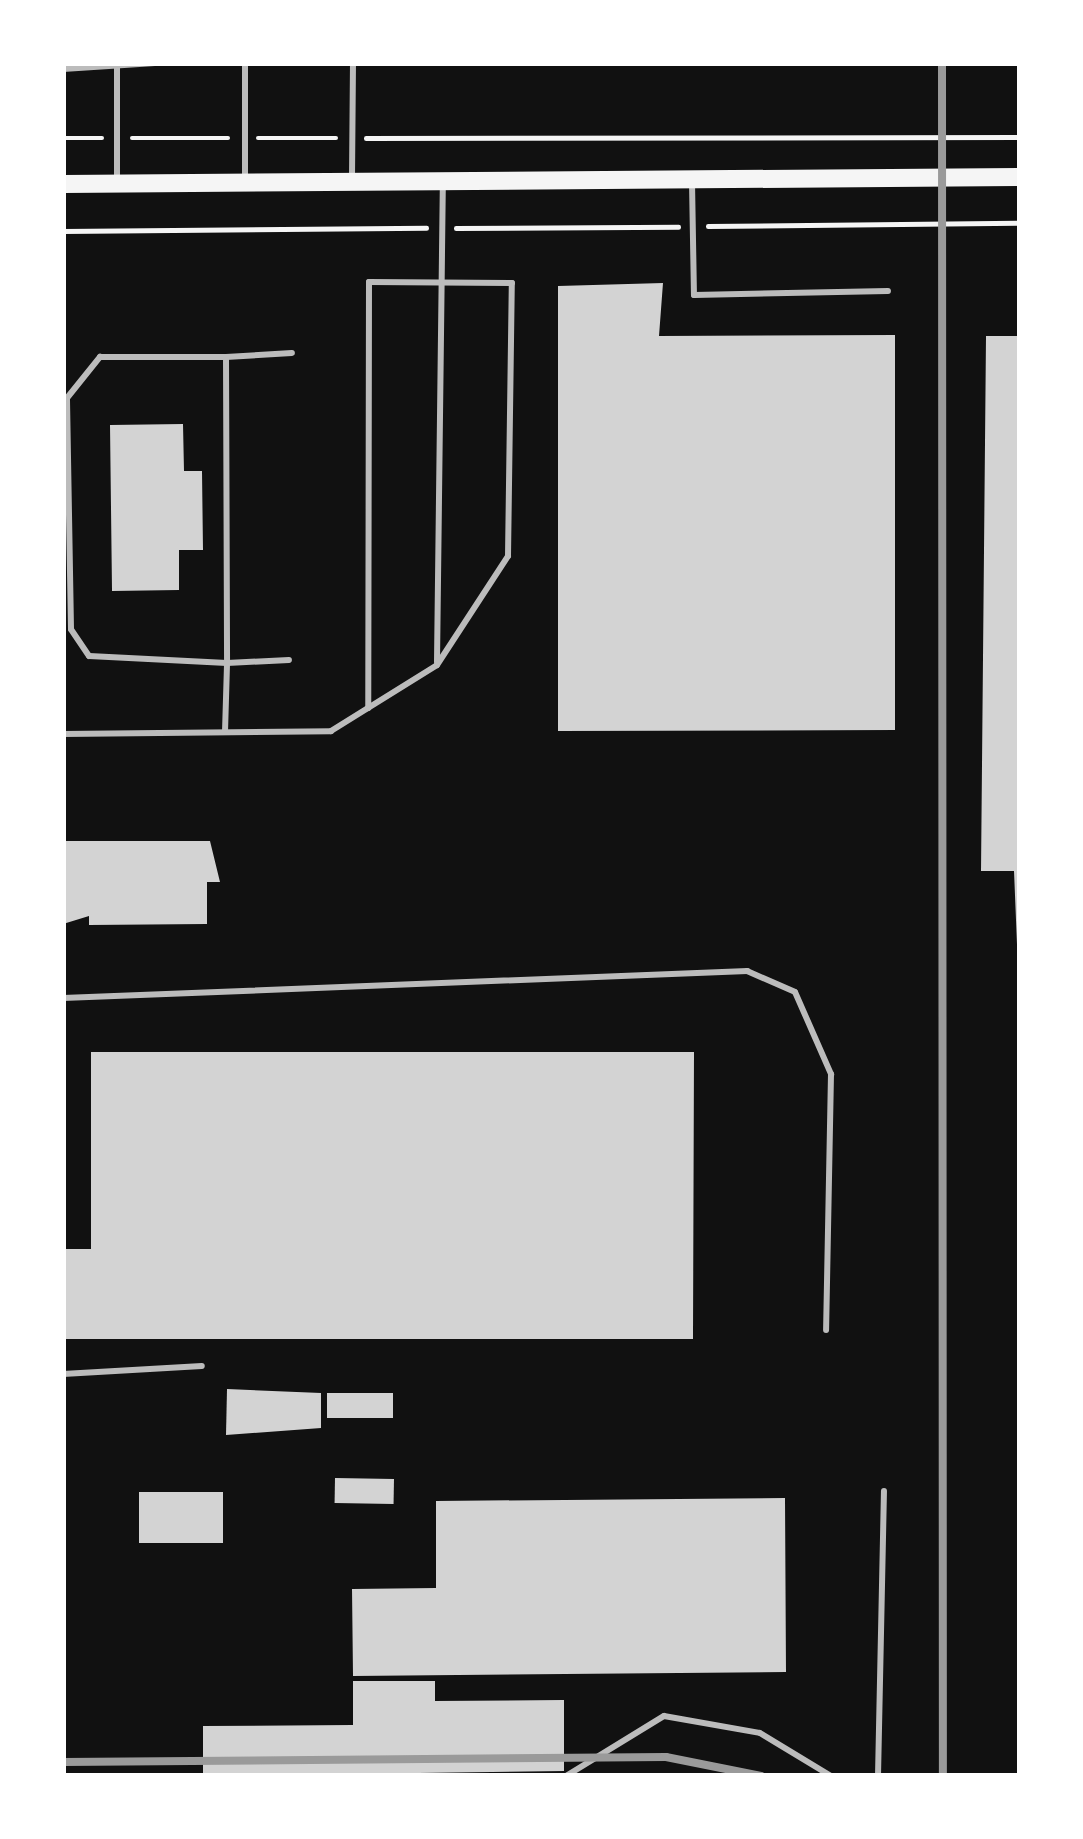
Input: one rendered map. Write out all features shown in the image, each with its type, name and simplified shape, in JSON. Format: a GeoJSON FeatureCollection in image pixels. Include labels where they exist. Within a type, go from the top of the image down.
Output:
{"type":"FeatureCollection","features":[{"type":"Feature","properties":{"kind":"main road"},"geometry":{"type":"LineString","coordinates":[[63,184],[1020,177]]}},
{"type":"Feature","properties":{"kind":"lane"},"geometry":{"type":"LineString","coordinates":[[63,69],[155,63]]}},
{"type":"Feature","properties":{"kind":"lane"},"geometry":{"type":"LineString","coordinates":[[245,63],[245,182]]}},
{"type":"Feature","properties":{"kind":"lane"},"geometry":{"type":"LineString","coordinates":[[352,180],[353,63]]}},
{"type":"Feature","properties":{"kind":"lane"},"geometry":{"type":"LineString","coordinates":[[116,184],[117,68]]}},
{"type":"Feature","properties":{"kind":"lane"},"geometry":{"type":"LineString","coordinates":[[436,665],[443,179]]}},
{"type":"Feature","properties":{"kind":"lane"},"geometry":{"type":"LineString","coordinates":[[692,179],[694,295],[887,291]]}},
{"type":"Feature","properties":{"kind":"lane"},"geometry":{"type":"LineString","coordinates":[[63,734],[331,731],[368,708],[436,665],[508,556],[512,283],[369,282],[368,708]]}},
{"type":"Feature","properties":{"kind":"lane"},"geometry":{"type":"LineString","coordinates":[[289,660],[226,663],[89,656],[71,629],[65,484],[67,398],[100,357],[292,353]]}},
{"type":"Feature","properties":{"kind":"lane"},"geometry":{"type":"LineString","coordinates":[[225,732],[226,357]]}},
{"type":"Feature","properties":{"kind":"lane"},"geometry":{"type":"LineString","coordinates":[[63,998],[747,971],[795,992],[831,1074],[826,1330]]}},
{"type":"Feature","properties":{"kind":"lane"},"geometry":{"type":"LineString","coordinates":[[63,1374],[202,1366]]}},
{"type":"Feature","properties":{"kind":"lane"},"geometry":{"type":"LineString","coordinates":[[878,1776],[884,1492]]}},
{"type":"Feature","properties":{"kind":"lane"},"geometry":{"type":"LineString","coordinates":[[566,1776],[664,1716],[760,1732],[831,1776]]}},
{"type":"Feature","properties":{"kind":"path"},"geometry":{"type":"LineString","coordinates":[[63,138],[1020,137]]}},
{"type":"Feature","properties":{"kind":"path"},"geometry":{"type":"LineString","coordinates":[[63,231],[1020,223]]}},
{"type":"Feature","properties":{"kind":"building"},"geometry":{"type":"Polygon","coordinates":[[[663,283],[659,336],[895,335],[895,730],[558,731],[558,286],[663,283]]]}},
{"type":"Feature","properties":{"kind":"building"},"geometry":{"type":"Polygon","coordinates":[[[986,336],[1020,336],[1020,1018],[1014,871],[981,871],[986,336]]]}},
{"type":"Feature","properties":{"kind":"building"},"geometry":{"type":"Polygon","coordinates":[[[183,424],[184,471],[202,471],[203,550],[179,550],[179,590],[112,591],[110,425],[183,424]]]}},
{"type":"Feature","properties":{"kind":"building"},"geometry":{"type":"Polygon","coordinates":[[[63,841],[210,841],[220,882],[207,882],[207,924],[89,925],[89,916],[63,924],[63,841]]]}},
{"type":"Feature","properties":{"kind":"building"},"geometry":{"type":"Polygon","coordinates":[[[91,1052],[694,1052],[693,1339],[63,1339],[63,1249],[91,1249],[91,1052]]]}},
{"type":"Feature","properties":{"kind":"building"},"geometry":{"type":"Polygon","coordinates":[[[227,1389],[321,1393],[321,1428],[226,1435],[227,1389]]]}},
{"type":"Feature","properties":{"kind":"building"},"geometry":{"type":"Polygon","coordinates":[[[327,1393],[393,1393],[393,1418],[327,1418],[327,1393]]]}},
{"type":"Feature","properties":{"kind":"building"},"geometry":{"type":"Polygon","coordinates":[[[335,1478],[394,1479],[394,1504],[335,1503],[335,1478]]]}},
{"type":"Feature","properties":{"kind":"building"},"geometry":{"type":"Polygon","coordinates":[[[139,1492],[223,1492],[223,1543],[139,1543],[139,1492]]]}},
{"type":"Feature","properties":{"kind":"building"},"geometry":{"type":"Polygon","coordinates":[[[785,1498],[786,1672],[353,1676],[352,1589],[436,1588],[436,1501],[785,1498]]]}},
{"type":"Feature","properties":{"kind":"building"},"geometry":{"type":"Polygon","coordinates":[[[353,1681],[435,1681],[435,1701],[564,1700],[564,1771],[203,1776],[203,1726],[353,1725],[353,1681]]]}},
{"type":"Feature","properties":{"kind":"railway"},"geometry":{"type":"LineString","coordinates":[[942,63],[943,1776]]}},
{"type":"Feature","properties":{"kind":"railway"},"geometry":{"type":"LineString","coordinates":[[63,1762],[666,1757],[761,1776]]}}]}
